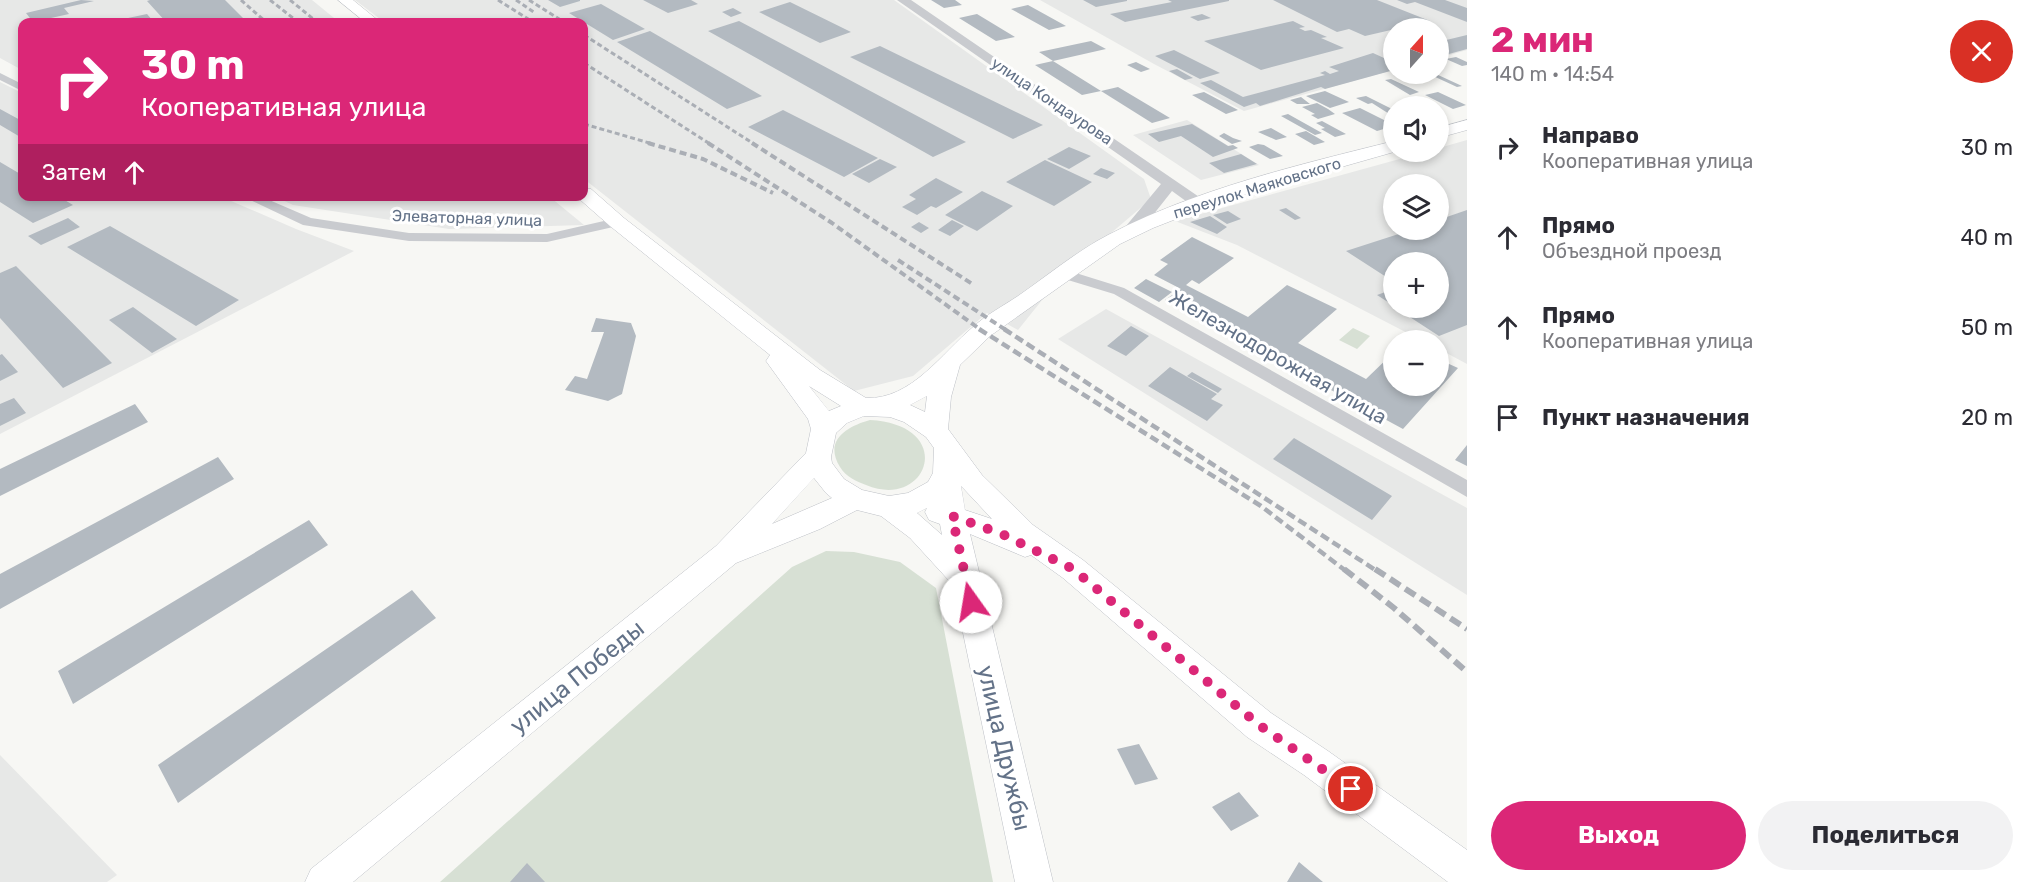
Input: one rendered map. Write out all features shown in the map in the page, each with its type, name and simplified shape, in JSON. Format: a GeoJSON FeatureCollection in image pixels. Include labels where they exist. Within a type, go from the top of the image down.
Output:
{"type":"FeatureCollection","features":[{"type":"Feature","properties":{"kind":"main road"},"geometry":{"type":"LineString","coordinates":[[345,0],[368,18]]}},
{"type":"Feature","properties":{"kind":"main road"},"geometry":{"type":"LineString","coordinates":[[1449,130],[1467,125]]}},
{"type":"Feature","properties":{"kind":"main road","name":"переулок Маяковского"},"geometry":{"type":"LineString","coordinates":[[868,407],[907,397],[926,386],[950,365],[982,331],[1113,240],[1132,230],[1200,203],[1383,149]]}},
{"type":"Feature","properties":{"kind":"main road"},"geometry":{"type":"LineString","coordinates":[[588,197],[617,222],[812,375],[868,407]]}},
{"type":"Feature","properties":{"kind":"main road"},"geometry":{"type":"LineString","coordinates":[[756,332],[819,416],[824,429],[818,457],[820,466],[835,486],[855,499],[901,505],[952,516],[1002,534],[1073,569]]}},
{"type":"Feature","properties":{"kind":"main road"},"geometry":{"type":"LineString","coordinates":[[901,505],[937,490],[946,474],[939,398],[950,365]]}},
{"type":"Feature","properties":{"kind":"main road"},"geometry":{"type":"LineString","coordinates":[[824,429],[838,417],[868,407],[892,408],[913,416],[941,438],[973,482],[1023,533],[1073,569],[1259,725],[1316,763],[1467,873]]}},
{"type":"Feature","properties":{"kind":"main road","name":"улица Победы"},"geometry":{"type":"LineString","coordinates":[[324,882],[726,555],[818,457]]}},
{"type":"Feature","properties":{"kind":"main road","name":"улица Дружбы"},"geometry":{"type":"LineString","coordinates":[[946,474],[952,516],[1034,882]]}},
{"type":"Feature","properties":{"kind":"main road"},"geometry":{"type":"LineString","coordinates":[[726,555],[810,521],[855,499]]}},
{"type":"Feature","properties":{"kind":"main road"},"geometry":{"type":"LineString","coordinates":[[901,505],[920,530],[966,579]]}},
{"type":"Feature","properties":{"kind":"street","name":"улица Кондаурова"},"geometry":{"type":"LineString","coordinates":[[903,0],[1200,203]]}},
{"type":"Feature","properties":{"kind":"street"},"geometry":{"type":"LineString","coordinates":[[0,76],[18,86]]}},
{"type":"Feature","properties":{"kind":"street"},"geometry":{"type":"LineString","coordinates":[[1132,230],[1156,203],[1170,182]]}},
{"type":"Feature","properties":{"kind":"street","name":"Элеваторная улица"},"geometry":{"type":"LineString","coordinates":[[260,201],[308,222],[409,237],[547,238],[617,222]]}},
{"type":"Feature","properties":{"kind":"street","name":"Железнодорожная улица"},"geometry":{"type":"LineString","coordinates":[[1063,274],[1119,291],[1467,489]]}},
{"type":"Feature","properties":{"kind":"shaded area"},"geometry":{"type":"Polygon","coordinates":[[[0,0],[312,0],[334,18],[18,18],[18,68],[0,58],[0,0]]]}},
{"type":"Feature","properties":{"kind":"shaded area"},"geometry":{"type":"Polygon","coordinates":[[[355,0],[894,0],[1144,179],[1151,199],[1063,274],[1018,330],[987,313],[913,376],[854,391],[588,182],[588,18],[379,18],[355,0]]]}},
{"type":"Feature","properties":{"kind":"shaded area"},"geometry":{"type":"Polygon","coordinates":[[[1040,0],[1467,0],[1467,50],[1449,55],[1449,18],[1383,18],[1383,73],[1244,111],[1040,0]]]}},
{"type":"Feature","properties":{"kind":"shaded area"},"geometry":{"type":"Polygon","coordinates":[[[0,82],[18,91],[18,201],[231,201],[354,251],[0,434],[0,82]]]}},
{"type":"Feature","properties":{"kind":"shaded area"},"geometry":{"type":"Polygon","coordinates":[[[1187,120],[1259,165],[1201,180],[1133,135],[1187,120]]]}},
{"type":"Feature","properties":{"kind":"shaded area"},"geometry":{"type":"Polygon","coordinates":[[[1467,140],[1467,364],[1449,354],[1449,330],[1402,330],[1237,245],[1175,221],[1389,162],[1449,162],[1449,145],[1467,140]]]}},
{"type":"Feature","properties":{"kind":"shaded area"},"geometry":{"type":"Polygon","coordinates":[[[284,201],[555,201],[584,225],[449,229],[293,205],[284,201]]]}},
{"type":"Feature","properties":{"kind":"shaded area"},"geometry":{"type":"Polygon","coordinates":[[[1106,309],[1467,508],[1467,595],[1058,339],[1106,309]]]}},
{"type":"Feature","properties":{"kind":"shaded area"},"geometry":{"type":"Polygon","coordinates":[[[1353,328],[1370,336],[1357,349],[1339,340],[1353,328]]]}},
{"type":"Feature","properties":{"kind":"shaded area"},"geometry":{"type":"Polygon","coordinates":[[[870,420],[898,425],[915,436],[924,450],[924,464],[918,477],[905,487],[888,490],[866,485],[848,476],[840,467],[834,449],[836,442],[846,430],[870,420]]]}},
{"type":"Feature","properties":{"kind":"shaded area"},"geometry":{"type":"Polygon","coordinates":[[[826,551],[854,552],[900,562],[936,588],[993,882],[440,882],[792,567],[826,551]]]}},
{"type":"Feature","properties":{"kind":"shaded area"},"geometry":{"type":"Polygon","coordinates":[[[0,755],[117,875],[107,882],[0,882],[0,755]]]}},
{"type":"Feature","properties":{"kind":"building"},"geometry":{"type":"Polygon","coordinates":[[[81,0],[94,1],[64,8],[69,14],[51,18],[30,18],[26,13],[81,0]]]}},
{"type":"Feature","properties":{"kind":"building"},"geometry":{"type":"Polygon","coordinates":[[[225,0],[243,18],[162,18],[147,1],[225,0]]]}},
{"type":"Feature","properties":{"kind":"building"},"geometry":{"type":"Polygon","coordinates":[[[548,0],[580,0],[580,1],[560,7],[548,0]]]}},
{"type":"Feature","properties":{"kind":"building"},"geometry":{"type":"Polygon","coordinates":[[[643,0],[691,0],[698,4],[668,13],[643,0]]]}},
{"type":"Feature","properties":{"kind":"building"},"geometry":{"type":"Polygon","coordinates":[[[931,0],[955,0],[962,5],[944,8],[931,0]]]}},
{"type":"Feature","properties":{"kind":"building"},"geometry":{"type":"Polygon","coordinates":[[[1083,0],[1127,0],[1127,1],[1096,7],[1083,0]]]}},
{"type":"Feature","properties":{"kind":"building"},"geometry":{"type":"Polygon","coordinates":[[[1168,0],[1229,1],[1125,22],[1110,14],[1172,2],[1168,0]]]}},
{"type":"Feature","properties":{"kind":"building"},"geometry":{"type":"Polygon","coordinates":[[[1273,0],[1377,0],[1422,18],[1383,18],[1383,32],[1365,36],[1349,29],[1337,32],[1273,0]]]}},
{"type":"Feature","properties":{"kind":"building"},"geometry":{"type":"Polygon","coordinates":[[[1397,0],[1445,0],[1467,8],[1467,22],[1415,2],[1407,4],[1397,0]]]}},
{"type":"Feature","properties":{"kind":"building"},"geometry":{"type":"Polygon","coordinates":[[[790,2],[851,32],[820,43],[759,12],[790,2]]]}},
{"type":"Feature","properties":{"kind":"building"},"geometry":{"type":"Polygon","coordinates":[[[601,4],[645,29],[613,40],[588,25],[588,18],[577,18],[569,13],[601,4]]]}},
{"type":"Feature","properties":{"kind":"building"},"geometry":{"type":"Polygon","coordinates":[[[1028,5],[1066,26],[1049,30],[1011,9],[1028,5]]]}},
{"type":"Feature","properties":{"kind":"building"},"geometry":{"type":"Polygon","coordinates":[[[733,8],[742,13],[731,17],[722,12],[733,8]]]}},
{"type":"Feature","properties":{"kind":"building"},"geometry":{"type":"Polygon","coordinates":[[[147,14],[150,18],[128,18],[147,14]]]}},
{"type":"Feature","properties":{"kind":"building"},"geometry":{"type":"Polygon","coordinates":[[[977,14],[1015,37],[996,41],[959,18],[977,14]]]}},
{"type":"Feature","properties":{"kind":"building"},"geometry":{"type":"Polygon","coordinates":[[[1202,14],[1211,18],[1198,21],[1190,17],[1202,14]]]}},
{"type":"Feature","properties":{"kind":"building"},"geometry":{"type":"Polygon","coordinates":[[[739,21],[966,142],[933,157],[708,31],[739,21]]]}},
{"type":"Feature","properties":{"kind":"building"},"geometry":{"type":"Polygon","coordinates":[[[1293,21],[1305,27],[1299,28],[1327,37],[1321,38],[1344,48],[1261,70],[1204,41],[1293,21]]]}},
{"type":"Feature","properties":{"kind":"building"},"geometry":{"type":"Polygon","coordinates":[[[650,31],[762,96],[727,109],[617,42],[650,31]]]}},
{"type":"Feature","properties":{"kind":"building"},"geometry":{"type":"Polygon","coordinates":[[[1467,35],[1467,49],[1449,54],[1449,39],[1467,35]]]}},
{"type":"Feature","properties":{"kind":"building"},"geometry":{"type":"Polygon","coordinates":[[[1091,41],[1106,49],[1053,61],[1039,52],[1091,41]]]}},
{"type":"Feature","properties":{"kind":"building"},"geometry":{"type":"Polygon","coordinates":[[[880,46],[1043,125],[1013,139],[850,57],[880,46]]]}},
{"type":"Feature","properties":{"kind":"building"},"geometry":{"type":"Polygon","coordinates":[[[1174,50],[1220,73],[1200,79],[1155,56],[1174,50]]]}},
{"type":"Feature","properties":{"kind":"building"},"geometry":{"type":"Polygon","coordinates":[[[1373,53],[1383,58],[1383,73],[1325,89],[1321,87],[1260,106],[1256,103],[1244,107],[1200,83],[1211,80],[1243,97],[1325,75],[1320,73],[1325,71],[1330,74],[1339,71],[1329,67],[1373,53]]]}},
{"type":"Feature","properties":{"kind":"building"},"geometry":{"type":"Polygon","coordinates":[[[1456,57],[1467,62],[1467,65],[1462,66],[1449,58],[1456,57]]]}},
{"type":"Feature","properties":{"kind":"building"},"geometry":{"type":"Polygon","coordinates":[[[1053,61],[1101,91],[1082,95],[1035,65],[1053,61]]]}},
{"type":"Feature","properties":{"kind":"building"},"geometry":{"type":"Polygon","coordinates":[[[1136,62],[1150,69],[1141,72],[1127,65],[1136,62]]]}},
{"type":"Feature","properties":{"kind":"building"},"geometry":{"type":"Polygon","coordinates":[[[1177,69],[1193,78],[1185,80],[1169,71],[1177,69]]]}},
{"type":"Feature","properties":{"kind":"building"},"geometry":{"type":"Polygon","coordinates":[[[1449,80],[1462,86],[1457,87],[1449,83],[1449,80]]]}},
{"type":"Feature","properties":{"kind":"building"},"geometry":{"type":"Polygon","coordinates":[[[1392,84],[1402,84],[1419,92],[1410,95],[1392,84]]]}},
{"type":"Feature","properties":{"kind":"building"},"geometry":{"type":"Polygon","coordinates":[[[1118,87],[1170,118],[1152,123],[1101,91],[1118,87]]]}},
{"type":"Feature","properties":{"kind":"building"},"geometry":{"type":"Polygon","coordinates":[[[1325,91],[1349,102],[1330,108],[1306,96],[1325,91]]]}},
{"type":"Feature","properties":{"kind":"building"},"geometry":{"type":"Polygon","coordinates":[[[1204,92],[1238,110],[1226,114],[1192,95],[1204,92]]]}},
{"type":"Feature","properties":{"kind":"building"},"geometry":{"type":"Polygon","coordinates":[[[1438,92],[1447,96],[1427,96],[1425,95],[1438,92]]]}},
{"type":"Feature","properties":{"kind":"building"},"geometry":{"type":"Polygon","coordinates":[[[1366,96],[1383,104],[1383,110],[1372,103],[1368,104],[1356,98],[1366,96]]]}},
{"type":"Feature","properties":{"kind":"building"},"geometry":{"type":"Polygon","coordinates":[[[1301,97],[1310,104],[1297,104],[1290,100],[1301,97]]]}},
{"type":"Feature","properties":{"kind":"building"},"geometry":{"type":"Polygon","coordinates":[[[1449,97],[1466,105],[1453,109],[1449,107],[1449,97]]]}},
{"type":"Feature","properties":{"kind":"building"},"geometry":{"type":"Polygon","coordinates":[[[1317,103],[1335,114],[1318,119],[1311,115],[1315,114],[1302,107],[1317,103]]]}},
{"type":"Feature","properties":{"kind":"building"},"geometry":{"type":"Polygon","coordinates":[[[1360,108],[1383,120],[1383,129],[1377,131],[1342,113],[1360,108]]]}},
{"type":"Feature","properties":{"kind":"building"},"geometry":{"type":"Polygon","coordinates":[[[0,109],[18,119],[18,136],[0,125],[0,109]]]}},
{"type":"Feature","properties":{"kind":"building"},"geometry":{"type":"Polygon","coordinates":[[[783,110],[878,158],[844,177],[748,127],[783,110]]]}},
{"type":"Feature","properties":{"kind":"building"},"geometry":{"type":"Polygon","coordinates":[[[1288,114],[1322,133],[1315,135],[1281,116],[1288,114]]]}},
{"type":"Feature","properties":{"kind":"building"},"geometry":{"type":"Polygon","coordinates":[[[1322,121],[1346,134],[1335,137],[1321,129],[1325,128],[1316,123],[1322,121]]]}},
{"type":"Feature","properties":{"kind":"building"},"geometry":{"type":"Polygon","coordinates":[[[1192,124],[1228,146],[1233,145],[1238,148],[1213,157],[1181,136],[1159,142],[1148,134],[1192,124]]]}},
{"type":"Feature","properties":{"kind":"building"},"geometry":{"type":"Polygon","coordinates":[[[1271,128],[1287,137],[1276,140],[1258,132],[1271,128]]]}},
{"type":"Feature","properties":{"kind":"building"},"geometry":{"type":"Polygon","coordinates":[[[1306,131],[1325,142],[1314,145],[1295,134],[1306,131]]]}},
{"type":"Feature","properties":{"kind":"building"},"geometry":{"type":"Polygon","coordinates":[[[1224,133],[1242,141],[1232,144],[1219,136],[1224,133]]]}},
{"type":"Feature","properties":{"kind":"building"},"geometry":{"type":"Polygon","coordinates":[[[1258,144],[1283,156],[1270,159],[1249,147],[1258,144]]]}},
{"type":"Feature","properties":{"kind":"building"},"geometry":{"type":"Polygon","coordinates":[[[1069,147],[1091,156],[1069,169],[1047,159],[1069,147]]]}},
{"type":"Feature","properties":{"kind":"building"},"geometry":{"type":"Polygon","coordinates":[[[1241,154],[1257,164],[1224,173],[1209,163],[1241,154]]]}},
{"type":"Feature","properties":{"kind":"building"},"geometry":{"type":"Polygon","coordinates":[[[880,159],[897,167],[869,183],[852,174],[880,159]]]}},
{"type":"Feature","properties":{"kind":"building"},"geometry":{"type":"Polygon","coordinates":[[[1045,160],[1092,182],[1054,206],[1006,182],[1045,160]]]}},
{"type":"Feature","properties":{"kind":"building"},"geometry":{"type":"Polygon","coordinates":[[[0,162],[18,173],[18,201],[66,201],[73,205],[33,223],[0,202],[0,162]]]}},
{"type":"Feature","properties":{"kind":"building"},"geometry":{"type":"Polygon","coordinates":[[[1101,168],[1115,173],[1107,179],[1093,174],[1101,168]]]}},
{"type":"Feature","properties":{"kind":"building"},"geometry":{"type":"Polygon","coordinates":[[[936,178],[963,192],[936,208],[931,206],[917,215],[902,207],[916,199],[909,195],[936,178]]]}},
{"type":"Feature","properties":{"kind":"building"},"geometry":{"type":"Polygon","coordinates":[[[982,191],[1013,206],[977,231],[945,215],[982,191]]]}},
{"type":"Feature","properties":{"kind":"building"},"geometry":{"type":"Polygon","coordinates":[[[1286,208],[1301,218],[1295,220],[1279,210],[1286,208]]]}},
{"type":"Feature","properties":{"kind":"building"},"geometry":{"type":"Polygon","coordinates":[[[1467,210],[1467,325],[1449,332],[1449,330],[1430,330],[1411,318],[1449,318],[1449,252],[1383,252],[1383,275],[1346,251],[1383,239],[1449,240],[1449,216],[1467,210]]]}},
{"type":"Feature","properties":{"kind":"building"},"geometry":{"type":"Polygon","coordinates":[[[1228,211],[1241,219],[1227,224],[1213,215],[1228,211]]]}},
{"type":"Feature","properties":{"kind":"building"},"geometry":{"type":"Polygon","coordinates":[[[1210,216],[1227,227],[1217,234],[1190,222],[1210,216]]]}},
{"type":"Feature","properties":{"kind":"building"},"geometry":{"type":"Polygon","coordinates":[[[68,218],[80,227],[41,245],[28,236],[68,218]]]}},
{"type":"Feature","properties":{"kind":"building"},"geometry":{"type":"Polygon","coordinates":[[[952,220],[964,226],[950,236],[938,230],[952,220]]]}},
{"type":"Feature","properties":{"kind":"building"},"geometry":{"type":"Polygon","coordinates":[[[919,222],[929,228],[921,233],[911,227],[919,222]]]}},
{"type":"Feature","properties":{"kind":"building"},"geometry":{"type":"Polygon","coordinates":[[[110,226],[239,300],[196,326],[67,247],[110,226]]]}},
{"type":"Feature","properties":{"kind":"building"},"geometry":{"type":"Polygon","coordinates":[[[1192,237],[1234,258],[1199,284],[1192,280],[1186,285],[1248,317],[1287,285],[1337,309],[1298,343],[1366,379],[1383,363],[1383,396],[1433,396],[1403,429],[1165,300],[1181,289],[1154,275],[1168,264],[1160,260],[1192,237]]]}},
{"type":"Feature","properties":{"kind":"building"},"geometry":{"type":"Polygon","coordinates":[[[16,266],[112,363],[63,388],[0,318],[0,273],[16,266]]]}},
{"type":"Feature","properties":{"kind":"building"},"geometry":{"type":"Polygon","coordinates":[[[1146,279],[1172,292],[1159,302],[1134,288],[1146,279]]]}},
{"type":"Feature","properties":{"kind":"building"},"geometry":{"type":"Polygon","coordinates":[[[133,307],[177,339],[152,353],[109,320],[133,307]]]}},
{"type":"Feature","properties":{"kind":"building"},"geometry":{"type":"Polygon","coordinates":[[[596,318],[631,323],[636,336],[622,394],[608,401],[565,390],[575,376],[587,379],[604,332],[591,332],[596,318]]]}},
{"type":"Feature","properties":{"kind":"building"},"geometry":{"type":"Polygon","coordinates":[[[1131,326],[1149,336],[1126,356],[1107,346],[1131,326]]]}},
{"type":"Feature","properties":{"kind":"building"},"geometry":{"type":"Polygon","coordinates":[[[2,354],[18,372],[0,381],[0,355],[2,354]]]}},
{"type":"Feature","properties":{"kind":"building"},"geometry":{"type":"Polygon","coordinates":[[[1449,364],[1458,368],[1449,378],[1449,364]]]}},
{"type":"Feature","properties":{"kind":"building"},"geometry":{"type":"Polygon","coordinates":[[[1170,367],[1217,394],[1211,399],[1223,405],[1207,421],[1148,386],[1170,367]]]}},
{"type":"Feature","properties":{"kind":"building"},"geometry":{"type":"Polygon","coordinates":[[[1192,372],[1222,389],[1218,393],[1187,376],[1192,372]]]}},
{"type":"Feature","properties":{"kind":"building"},"geometry":{"type":"Polygon","coordinates":[[[14,398],[26,413],[0,426],[0,404],[14,398]]]}},
{"type":"Feature","properties":{"kind":"building"},"geometry":{"type":"Polygon","coordinates":[[[135,404],[148,422],[0,496],[0,469],[135,404]]]}},
{"type":"Feature","properties":{"kind":"building"},"geometry":{"type":"Polygon","coordinates":[[[1294,438],[1392,496],[1372,520],[1273,459],[1294,438]]]}},
{"type":"Feature","properties":{"kind":"building"},"geometry":{"type":"Polygon","coordinates":[[[1467,445],[1467,466],[1455,460],[1467,445]]]}},
{"type":"Feature","properties":{"kind":"building"},"geometry":{"type":"Polygon","coordinates":[[[218,457],[234,479],[0,609],[0,574],[218,457]]]}},
{"type":"Feature","properties":{"kind":"building"},"geometry":{"type":"Polygon","coordinates":[[[309,520],[328,545],[73,704],[58,671],[309,520]]]}},
{"type":"Feature","properties":{"kind":"building"},"geometry":{"type":"Polygon","coordinates":[[[412,590],[436,618],[178,803],[158,765],[412,590]]]}},
{"type":"Feature","properties":{"kind":"building"},"geometry":{"type":"Polygon","coordinates":[[[1139,744],[1158,779],[1135,785],[1117,749],[1139,744]]]}},
{"type":"Feature","properties":{"kind":"building"},"geometry":{"type":"Polygon","coordinates":[[[1239,792],[1259,816],[1231,831],[1212,807],[1239,792]]]}},
{"type":"Feature","properties":{"kind":"building"},"geometry":{"type":"Polygon","coordinates":[[[1299,862],[1323,882],[1287,882],[1299,862]]]}},
{"type":"Feature","properties":{"kind":"building"},"geometry":{"type":"Polygon","coordinates":[[[527,863],[545,882],[510,882],[527,863]]]}},
{"type":"Feature","properties":{"kind":"railway"},"geometry":{"type":"LineString","coordinates":[[241,0],[261,18]]}},
{"type":"Feature","properties":{"kind":"railway"},"geometry":{"type":"LineString","coordinates":[[270,0],[293,18]]}},
{"type":"Feature","properties":{"kind":"railway"},"geometry":{"type":"LineString","coordinates":[[290,0],[312,18]]}},
{"type":"Feature","properties":{"kind":"railway"},"geometry":{"type":"LineString","coordinates":[[498,0],[527,18]]}},
{"type":"Feature","properties":{"kind":"railway"},"geometry":{"type":"LineString","coordinates":[[516,0],[535,13]]}},
{"type":"Feature","properties":{"kind":"railway"},"geometry":{"type":"LineString","coordinates":[[529,0],[558,18]]}},
{"type":"Feature","properties":{"kind":"railway"},"geometry":{"type":"LineString","coordinates":[[588,38],[754,144]]}},
{"type":"Feature","properties":{"kind":"railway"},"geometry":{"type":"LineString","coordinates":[[588,66],[710,144]]}},
{"type":"Feature","properties":{"kind":"railway"},"geometry":{"type":"LineString","coordinates":[[588,125],[653,144]]}},
{"type":"Feature","properties":{"kind":"railway"},"geometry":{"type":"LineString","coordinates":[[648,143],[703,159],[773,193]]}},
{"type":"Feature","properties":{"kind":"railway"},"geometry":{"type":"LineString","coordinates":[[708,143],[832,223],[981,330]]}},
{"type":"Feature","properties":{"kind":"railway"},"geometry":{"type":"LineString","coordinates":[[752,143],[974,285]]}},
{"type":"Feature","properties":{"kind":"railway"},"geometry":{"type":"LineString","coordinates":[[898,260],[1006,330]]}},
{"type":"Feature","properties":{"kind":"railway"},"geometry":{"type":"LineString","coordinates":[[979,329],[1261,506],[1346,571]]}},
{"type":"Feature","properties":{"kind":"railway"},"geometry":{"type":"LineString","coordinates":[[1004,329],[1377,571]]}},
{"type":"Feature","properties":{"kind":"railway"},"geometry":{"type":"LineString","coordinates":[[1344,569],[1394,608],[1467,672]]}},
{"type":"Feature","properties":{"kind":"railway"},"geometry":{"type":"LineString","coordinates":[[1375,569],[1467,629]]}},
{"type":"Feature","properties":{"kind":"route"},"geometry":{"type":"LineString","coordinates":[[971,602],[952,516],[1002,534],[1073,569],[1259,725],[1351,789]]}}]}
